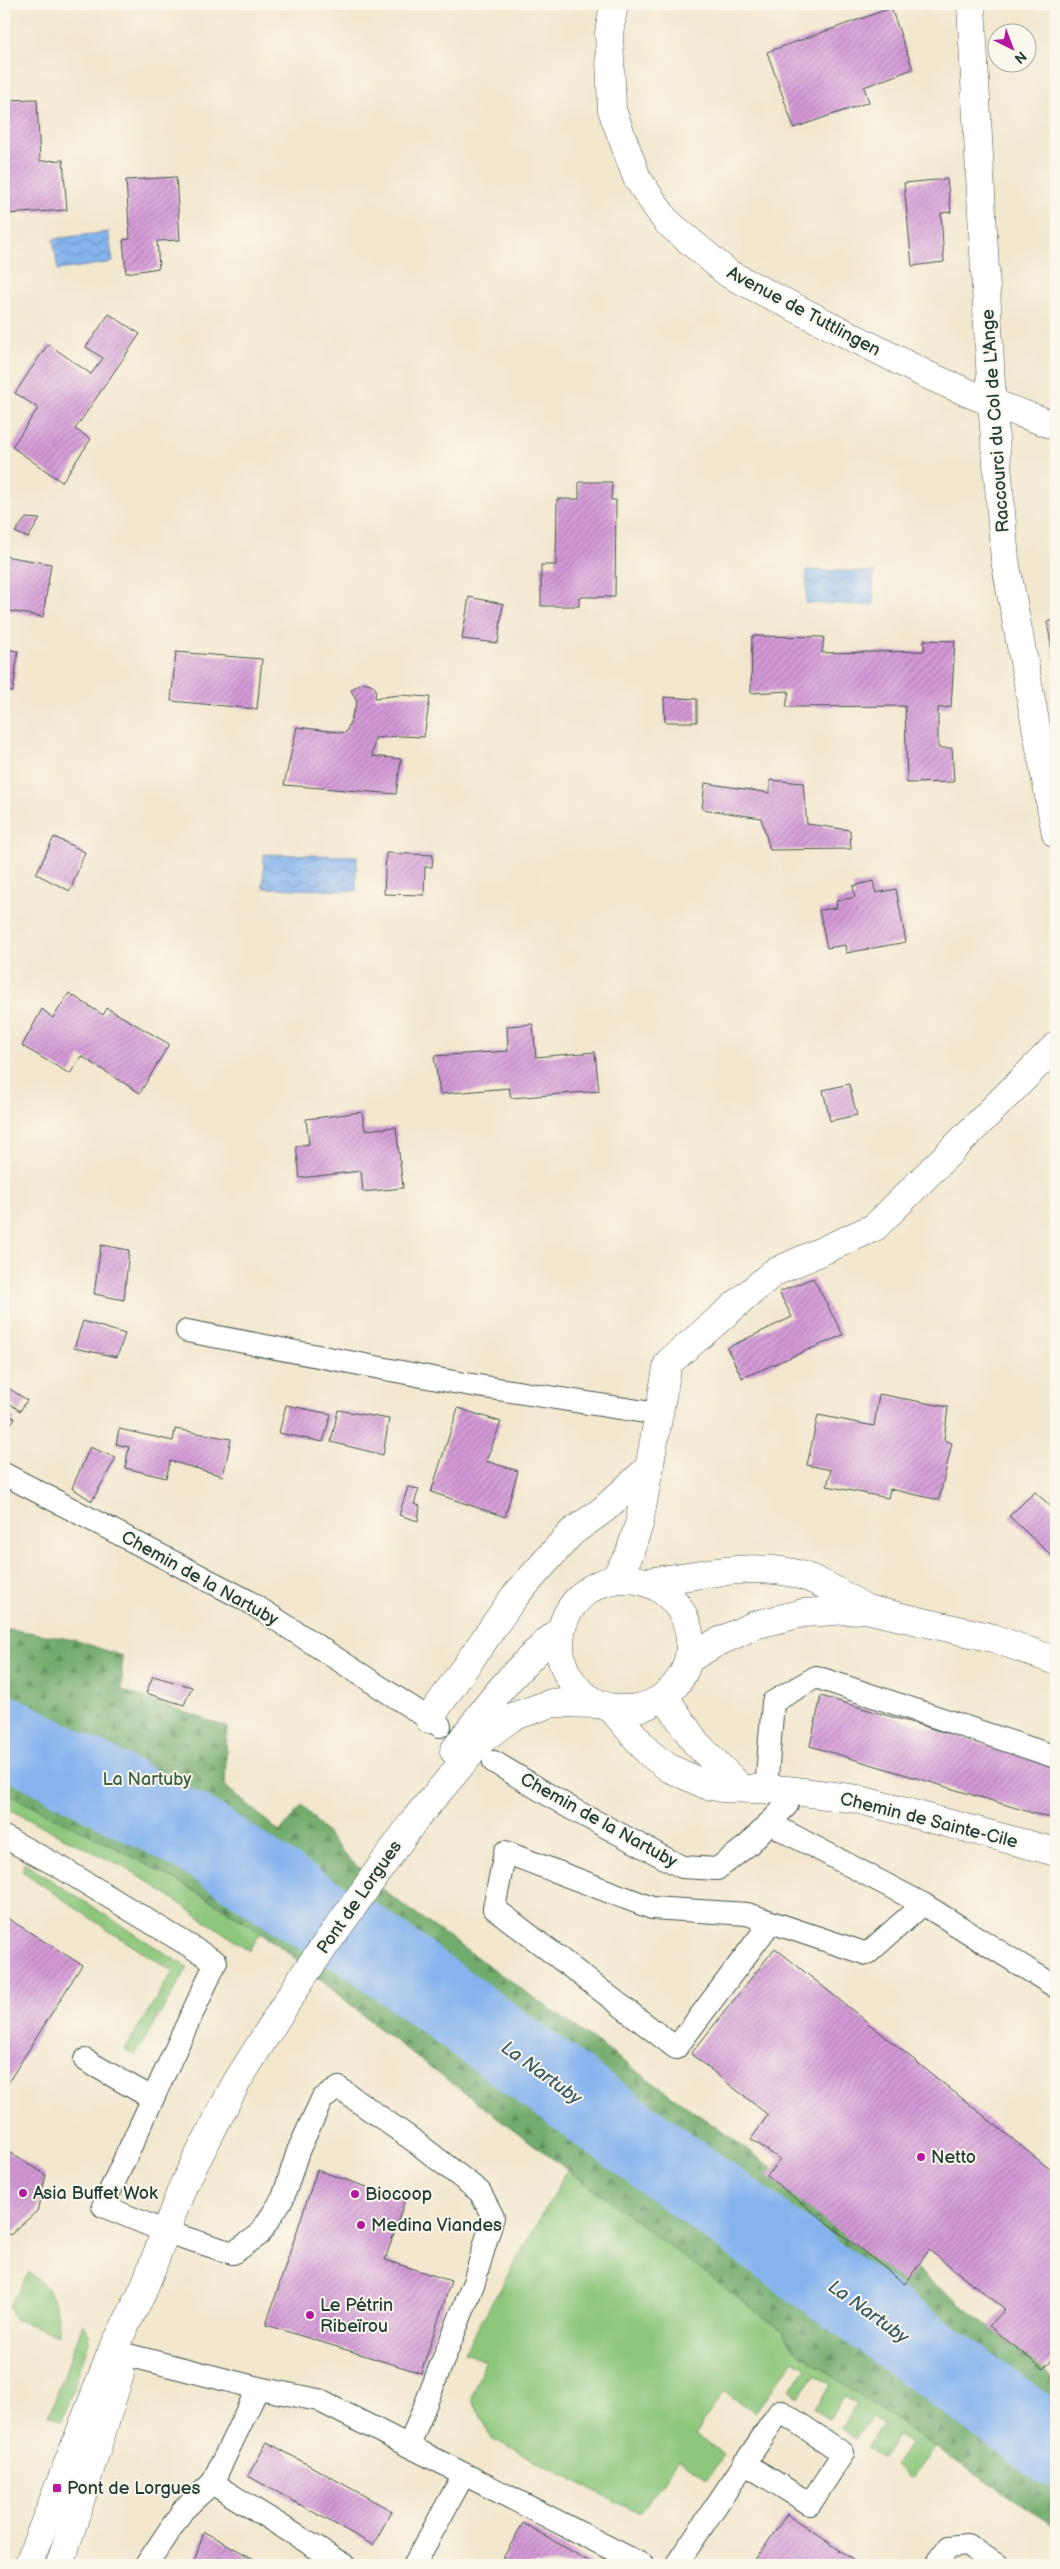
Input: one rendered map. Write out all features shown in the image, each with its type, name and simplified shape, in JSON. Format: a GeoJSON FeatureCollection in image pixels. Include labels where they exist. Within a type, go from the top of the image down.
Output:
{"type":"FeatureCollection","features":[{"type":"Feature","properties":{"kind":"main road","name":"Avenue de Tuttlingen"},"geometry":{"type":"LineString","coordinates":[[614,4],[609,32],[612,110],[638,178],[666,222],[729,274],[928,375],[992,403],[1056,426]]}},
{"type":"Feature","properties":{"kind":"main road","name":"Raccourci du Col de L'Ange"},"geometry":{"type":"LineString","coordinates":[[971,4],[992,403],[1005,560],[1056,834]]}},
{"type":"Feature","properties":{"kind":"main road"},"geometry":{"type":"LineString","coordinates":[[614,1579],[629,1555],[639,1524],[668,1363],[774,1273],[875,1227],[1056,1046]]}},
{"type":"Feature","properties":{"kind":"main road"},"geometry":{"type":"LineString","coordinates":[[434,1723],[514,1597],[572,1533],[603,1510],[650,1467]]}},
{"type":"Feature","properties":{"kind":"main road"},"geometry":{"type":"LineString","coordinates":[[605,1706],[581,1692],[567,1674],[561,1652],[561,1630],[568,1612],[580,1596],[596,1585],[614,1579],[648,1582],[749,1569],[794,1573],[832,1590],[866,1609],[993,1638],[1056,1661]]}},
{"type":"Feature","properties":{"kind":"main road"},"geometry":{"type":"LineString","coordinates":[[416,1818],[464,1759],[484,1738],[512,1717],[552,1703],[639,1707],[664,1696],[680,1680],[689,1660],[691,1640],[687,1622],[678,1605],[665,1592],[648,1582]]}},
{"type":"Feature","properties":{"kind":"main road"},"geometry":{"type":"LineString","coordinates":[[689,1660],[714,1644],[755,1625],[803,1614],[866,1609]]}},
{"type":"Feature","properties":{"kind":"main road"},"geometry":{"type":"LineString","coordinates":[[416,1818],[450,1757],[502,1685],[535,1652],[561,1630]]}},
{"type":"Feature","properties":{"kind":"main road"},"geometry":{"type":"LineString","coordinates":[[664,1696],[696,1743],[765,1789]]}},
{"type":"Feature","properties":{"kind":"main road","name":"Chemin de Sainte-Cile"},"geometry":{"type":"LineString","coordinates":[[605,1706],[650,1753],[669,1768],[706,1785],[722,1788],[765,1789],[857,1799],[1056,1852]]}},
{"type":"Feature","properties":{"kind":"main road","name":"Pont de Lorgues"},"geometry":{"type":"LineString","coordinates":[[119,2354],[184,2186],[236,2083],[303,1976],[416,1818]]}},
{"type":"Feature","properties":{"kind":"main road"},"geometry":{"type":"LineString","coordinates":[[38,2561],[119,2354]]}},
{"type":"Feature","properties":{"kind":"main road"},"geometry":{"type":"LineString","coordinates":[[60,2565],[119,2354]]}},
{"type":"Feature","properties":{"kind":"lane"},"geometry":{"type":"LineString","coordinates":[[188,1332],[459,1383],[658,1414]]}},
{"type":"Feature","properties":{"kind":"lane","name":"Chemin de la Nartuby"},"geometry":{"type":"LineString","coordinates":[[4,1474],[248,1600],[434,1723]]}},
{"type":"Feature","properties":{"kind":"lane"},"geometry":{"type":"LineString","coordinates":[[765,1789],[773,1702],[816,1677],[1056,1758]]}},
{"type":"Feature","properties":{"kind":"lane","name":"Chemin de la Nartuby"},"geometry":{"type":"LineString","coordinates":[[494,1762],[572,1809],[682,1867],[717,1869],[748,1845],[788,1805],[765,1789]]}},
{"type":"Feature","properties":{"kind":"lane"},"geometry":{"type":"LineString","coordinates":[[769,1823],[923,1904],[1056,1987]]}},
{"type":"Feature","properties":{"kind":"lane"},"geometry":{"type":"LineString","coordinates":[[4,1837],[60,1867],[216,1962],[103,2206],[166,2232],[233,2253],[259,2235],[283,2198],[298,2151],[322,2098],[339,2088],[417,2143],[480,2192],[493,2217],[474,2282],[409,2446]]}},
{"type":"Feature","properties":{"kind":"lane"},"geometry":{"type":"LineString","coordinates":[[771,1922],[676,2048],[494,1908],[505,1852],[652,1908],[747,1914],[868,1954],[923,1904]]}},
{"type":"Feature","properties":{"kind":"lane"},"geometry":{"type":"LineString","coordinates":[[85,2060],[152,2098]]}},
{"type":"Feature","properties":{"kind":"lane"},"geometry":{"type":"LineString","coordinates":[[119,2354],[258,2388],[318,2400],[643,2565]]}},
{"type":"Feature","properties":{"kind":"lane"},"geometry":{"type":"LineString","coordinates":[[146,2565],[183,2510],[212,2483],[258,2388]]}},
{"type":"Feature","properties":{"kind":"lane"},"geometry":{"type":"LineString","coordinates":[[676,2565],[744,2464]]}},
{"type":"Feature","properties":{"kind":"lane"},"geometry":{"type":"LineString","coordinates":[[414,2565],[464,2474]]}},
{"type":"Feature","properties":{"kind":"lane"},"geometry":{"type":"LineString","coordinates":[[212,2483],[344,2565]]}},
{"type":"Feature","properties":{"kind":"lane"},"geometry":{"type":"LineString","coordinates":[[936,2565],[949,2547],[967,2545],[997,2565]]}},
{"type":"Feature","properties":{"kind":"green space","name":"La Nartuby"},"geometry":{"type":"Polygon","coordinates":[[[4,1628],[75,1640],[122,1656],[122,1690],[227,1727],[225,1786],[280,1832],[302,1805],[347,1857],[392,1897],[772,2167],[768,2175],[904,2282],[914,2268],[1056,2380],[1056,2527],[792,2348],[784,2332],[382,2031],[286,1951],[222,1906],[117,1848],[4,1792],[4,1628]]]}},
{"type":"Feature","properties":{"kind":"green space"},"geometry":{"type":"Polygon","coordinates":[[[4,1792],[167,1876],[261,1933],[249,1950],[133,1872],[4,1807],[4,1792]]]}},
{"type":"Feature","properties":{"kind":"green space"},"geometry":{"type":"Polygon","coordinates":[[[24,1863],[188,1968],[135,2055],[125,2049],[173,1971],[112,1933],[22,1871],[24,1863]]]}},
{"type":"Feature","properties":{"kind":"green space"},"geometry":{"type":"Polygon","coordinates":[[[568,2169],[784,2332],[792,2348],[935,2447],[911,2479],[894,2466],[911,2442],[899,2434],[882,2458],[867,2447],[883,2424],[872,2416],[855,2438],[841,2428],[857,2405],[844,2396],[829,2419],[814,2408],[831,2385],[815,2375],[799,2397],[789,2390],[806,2368],[794,2360],[755,2412],[724,2391],[695,2435],[724,2455],[707,2479],[679,2459],[640,2514],[491,2438],[472,2398],[485,2360],[464,2352],[568,2169]]]}},
{"type":"Feature","properties":{"kind":"green space"},"geometry":{"type":"Polygon","coordinates":[[[29,2272],[44,2286],[53,2299],[58,2315],[58,2335],[14,2319],[9,2307],[29,2272]]]}},
{"type":"Feature","properties":{"kind":"green space"},"geometry":{"type":"Polygon","coordinates":[[[83,2324],[88,2331],[89,2342],[62,2421],[49,2415],[83,2324]]]}},
{"type":"Feature","properties":{"kind":"water"},"geometry":{"type":"Polygon","coordinates":[[[108,232],[113,262],[58,270],[53,239],[108,232]]]}},
{"type":"Feature","properties":{"kind":"water"},"geometry":{"type":"Polygon","coordinates":[[[807,570],[874,572],[873,605],[806,603],[807,570]]]}},
{"type":"Feature","properties":{"kind":"water"},"geometry":{"type":"Polygon","coordinates":[[[264,854],[357,856],[356,891],[263,888],[264,854]]]}},
{"type":"Feature","properties":{"kind":"building"},"geometry":{"type":"Polygon","coordinates":[[[907,4],[923,4],[908,9],[907,4]]]}},
{"type":"Feature","properties":{"kind":"building"},"geometry":{"type":"Polygon","coordinates":[[[891,8],[913,69],[864,87],[869,102],[794,128],[767,52],[891,8]]]}},
{"type":"Feature","properties":{"kind":"building"},"geometry":{"type":"Polygon","coordinates":[[[37,99],[40,161],[63,160],[67,210],[4,214],[4,100],[37,99]]]}},
{"type":"Feature","properties":{"kind":"building"},"geometry":{"type":"Polygon","coordinates":[[[176,177],[180,240],[157,241],[159,268],[126,273],[123,240],[130,239],[126,180],[176,177]]]}},
{"type":"Feature","properties":{"kind":"building"},"geometry":{"type":"Polygon","coordinates":[[[947,179],[951,212],[941,213],[944,262],[912,266],[904,183],[947,179]]]}},
{"type":"Feature","properties":{"kind":"building"},"geometry":{"type":"Polygon","coordinates":[[[109,314],[140,334],[75,429],[91,439],[62,482],[12,447],[38,408],[15,393],[48,344],[91,374],[103,358],[86,347],[109,314]]]}},
{"type":"Feature","properties":{"kind":"building"},"geometry":{"type":"Polygon","coordinates":[[[579,482],[612,482],[611,500],[616,500],[615,597],[579,597],[579,606],[541,606],[541,565],[556,565],[557,499],[579,499],[579,482]]]}},
{"type":"Feature","properties":{"kind":"building"},"geometry":{"type":"Polygon","coordinates":[[[26,518],[40,519],[28,538],[15,532],[26,518]]]}},
{"type":"Feature","properties":{"kind":"building"},"geometry":{"type":"Polygon","coordinates":[[[4,556],[51,564],[43,617],[4,610],[4,556]]]}},
{"type":"Feature","properties":{"kind":"building"},"geometry":{"type":"Polygon","coordinates":[[[469,597],[503,604],[498,643],[462,639],[469,597]]]}},
{"type":"Feature","properties":{"kind":"building"},"geometry":{"type":"Polygon","coordinates":[[[1056,620],[1056,665],[1055,665],[1047,622],[1056,620]]]}},
{"type":"Feature","properties":{"kind":"building"},"geometry":{"type":"Polygon","coordinates":[[[752,636],[824,637],[822,653],[924,651],[924,640],[955,641],[951,707],[938,708],[938,748],[952,748],[954,782],[907,783],[905,706],[786,707],[789,691],[751,693],[752,636]]]}},
{"type":"Feature","properties":{"kind":"building"},"geometry":{"type":"Polygon","coordinates":[[[4,649],[18,651],[13,692],[4,690],[4,649]]]}},
{"type":"Feature","properties":{"kind":"building"},"geometry":{"type":"Polygon","coordinates":[[[176,652],[262,659],[257,709],[171,701],[176,652]]]}},
{"type":"Feature","properties":{"kind":"building"},"geometry":{"type":"Polygon","coordinates":[[[363,682],[371,684],[376,689],[375,698],[400,695],[430,697],[424,737],[399,736],[375,738],[372,756],[401,759],[396,794],[284,785],[297,727],[346,733],[357,702],[351,690],[363,682]]]}},
{"type":"Feature","properties":{"kind":"building"},"geometry":{"type":"Polygon","coordinates":[[[664,697],[697,699],[697,722],[665,722],[664,697]]]}},
{"type":"Feature","properties":{"kind":"building"},"geometry":{"type":"Polygon","coordinates":[[[770,780],[803,783],[807,824],[850,830],[851,849],[770,850],[761,818],[702,809],[705,783],[770,793],[770,780]]]}},
{"type":"Feature","properties":{"kind":"building"},"geometry":{"type":"Polygon","coordinates":[[[54,837],[85,852],[70,891],[36,874],[54,837]]]}},
{"type":"Feature","properties":{"kind":"building"},"geometry":{"type":"Polygon","coordinates":[[[386,853],[433,855],[432,867],[425,867],[424,895],[384,894],[386,853]]]}},
{"type":"Feature","properties":{"kind":"building"},"geometry":{"type":"Polygon","coordinates":[[[873,881],[876,893],[896,889],[906,942],[846,953],[845,945],[827,948],[819,910],[837,908],[836,901],[855,897],[853,886],[873,881]]]}},
{"type":"Feature","properties":{"kind":"building"},"geometry":{"type":"Polygon","coordinates":[[[69,993],[103,1015],[107,1008],[169,1044],[140,1093],[81,1056],[70,1074],[22,1046],[42,1009],[53,1018],[69,993]]]}},
{"type":"Feature","properties":{"kind":"building"},"geometry":{"type":"Polygon","coordinates":[[[533,1024],[536,1057],[595,1052],[599,1091],[511,1098],[509,1088],[440,1094],[434,1056],[508,1051],[507,1026],[533,1024]]]}},
{"type":"Feature","properties":{"kind":"building"},"geometry":{"type":"Polygon","coordinates":[[[849,1084],[857,1115],[830,1121],[823,1090],[849,1084]]]}},
{"type":"Feature","properties":{"kind":"building"},"geometry":{"type":"Polygon","coordinates":[[[362,1112],[365,1130],[396,1127],[403,1188],[363,1192],[361,1171],[300,1178],[296,1146],[309,1144],[306,1119],[362,1112]]]}},
{"type":"Feature","properties":{"kind":"building"},"geometry":{"type":"Polygon","coordinates":[[[101,1245],[129,1250],[124,1300],[94,1294],[101,1245]]]}},
{"type":"Feature","properties":{"kind":"building"},"geometry":{"type":"Polygon","coordinates":[[[813,1278],[843,1335],[742,1378],[727,1348],[792,1317],[779,1292],[813,1278]]]}},
{"type":"Feature","properties":{"kind":"building"},"geometry":{"type":"Polygon","coordinates":[[[83,1321],[125,1334],[117,1357],[74,1348],[83,1321]]]}},
{"type":"Feature","properties":{"kind":"building"},"geometry":{"type":"Polygon","coordinates":[[[4,1385],[27,1400],[20,1411],[8,1402],[4,1410],[4,1385]]]}},
{"type":"Feature","properties":{"kind":"building"},"geometry":{"type":"Polygon","coordinates":[[[879,1394],[948,1407],[944,1440],[952,1443],[939,1500],[890,1489],[888,1498],[827,1486],[831,1470],[807,1465],[818,1415],[874,1426],[879,1394]]]}},
{"type":"Feature","properties":{"kind":"building"},"geometry":{"type":"Polygon","coordinates":[[[286,1405],[331,1414],[323,1442],[279,1433],[286,1405]]]}},
{"type":"Feature","properties":{"kind":"building"},"geometry":{"type":"Polygon","coordinates":[[[458,1408],[501,1422],[486,1461],[518,1471],[505,1517],[431,1492],[458,1408]]]}},
{"type":"Feature","properties":{"kind":"building"},"geometry":{"type":"Polygon","coordinates":[[[338,1410],[389,1419],[383,1455],[331,1442],[338,1410]]]}},
{"type":"Feature","properties":{"kind":"building"},"geometry":{"type":"Polygon","coordinates":[[[4,1413],[15,1418],[6,1431],[4,1429],[4,1413]]]}},
{"type":"Feature","properties":{"kind":"building"},"geometry":{"type":"Polygon","coordinates":[[[119,1429],[173,1441],[175,1429],[231,1439],[223,1476],[170,1461],[166,1478],[125,1468],[129,1447],[116,1444],[119,1429]]]}},
{"type":"Feature","properties":{"kind":"building"},"geometry":{"type":"Polygon","coordinates":[[[90,1447],[116,1458],[92,1501],[72,1488],[90,1447]]]}},
{"type":"Feature","properties":{"kind":"building"},"geometry":{"type":"Polygon","coordinates":[[[408,1487],[419,1489],[414,1504],[420,1506],[418,1521],[399,1515],[408,1487]]]}},
{"type":"Feature","properties":{"kind":"building"},"geometry":{"type":"Polygon","coordinates":[[[1035,1492],[1056,1511],[1056,1560],[1009,1516],[1035,1492]]]}},
{"type":"Feature","properties":{"kind":"building"},"geometry":{"type":"Polygon","coordinates":[[[153,1676],[192,1687],[184,1705],[146,1693],[153,1676]]]}},
{"type":"Feature","properties":{"kind":"building"},"geometry":{"type":"Polygon","coordinates":[[[821,1696],[1056,1765],[1056,1820],[810,1746],[821,1696]]]}},
{"type":"Feature","properties":{"kind":"building"},"geometry":{"type":"Polygon","coordinates":[[[4,1916],[82,1965],[4,2089],[4,1916]]]}},
{"type":"Feature","properties":{"kind":"building","name":"Netto"},"geometry":{"type":"Polygon","coordinates":[[[775,1948],[1056,2174],[1056,2355],[1043,2369],[989,2326],[1005,2309],[929,2250],[905,2284],[767,2176],[780,2159],[751,2139],[768,2115],[691,2054],[775,1948]]]}},
{"type":"Feature","properties":{"kind":"building","name":"Asia Buffet Wok"},"geometry":{"type":"Polygon","coordinates":[[[4,2149],[46,2175],[37,2211],[10,2235],[4,2231],[4,2149]]]}},
{"type":"Feature","properties":{"kind":"building"},"geometry":{"type":"Polygon","coordinates":[[[317,2170],[405,2200],[385,2260],[451,2281],[421,2373],[266,2325],[317,2170]]]}},
{"type":"Feature","properties":{"kind":"building"},"geometry":{"type":"Polygon","coordinates":[[[267,2442],[392,2511],[373,2545],[248,2476],[267,2442]]]}},
{"type":"Feature","properties":{"kind":"building"},"geometry":{"type":"Polygon","coordinates":[[[787,2514],[853,2559],[849,2565],[752,2565],[787,2514]]]}},
{"type":"Feature","properties":{"kind":"building"},"geometry":{"type":"Polygon","coordinates":[[[523,2523],[595,2565],[499,2565],[523,2523]]]}},
{"type":"Feature","properties":{"kind":"building"},"geometry":{"type":"Polygon","coordinates":[[[204,2532],[265,2565],[193,2565],[204,2532]]]}},
{"type":"Feature","properties":{"kind":"waterway","name":"La Nartuby"},"geometry":{"type":"LineString","coordinates":[[4,1734],[196,1835],[312,1911],[367,1944],[1056,2448]]}},
{"type":"Feature","properties":{"kind":"place","name":"Netto"},"geometry":{"type":"Point","coordinates":[921,2157]}},
{"type":"Feature","properties":{"kind":"place","name":"Asia Buffet Wok"},"geometry":{"type":"Point","coordinates":[23,2193]}},
{"type":"Feature","properties":{"kind":"place","name":"Biocoop"},"geometry":{"type":"Point","coordinates":[355,2194]}},
{"type":"Feature","properties":{"kind":"place","name":"Medina Viandes"},"geometry":{"type":"Point","coordinates":[361,2225]}},
{"type":"Feature","properties":{"kind":"place","name":"Le Pétrin Ribeïrou"},"geometry":{"type":"Point","coordinates":[310,2315]}},
{"type":"Feature","properties":{"kind":"place","name":"Pont de Lorgues"},"geometry":{"type":"Point","coordinates":[57,2488]}}]}
